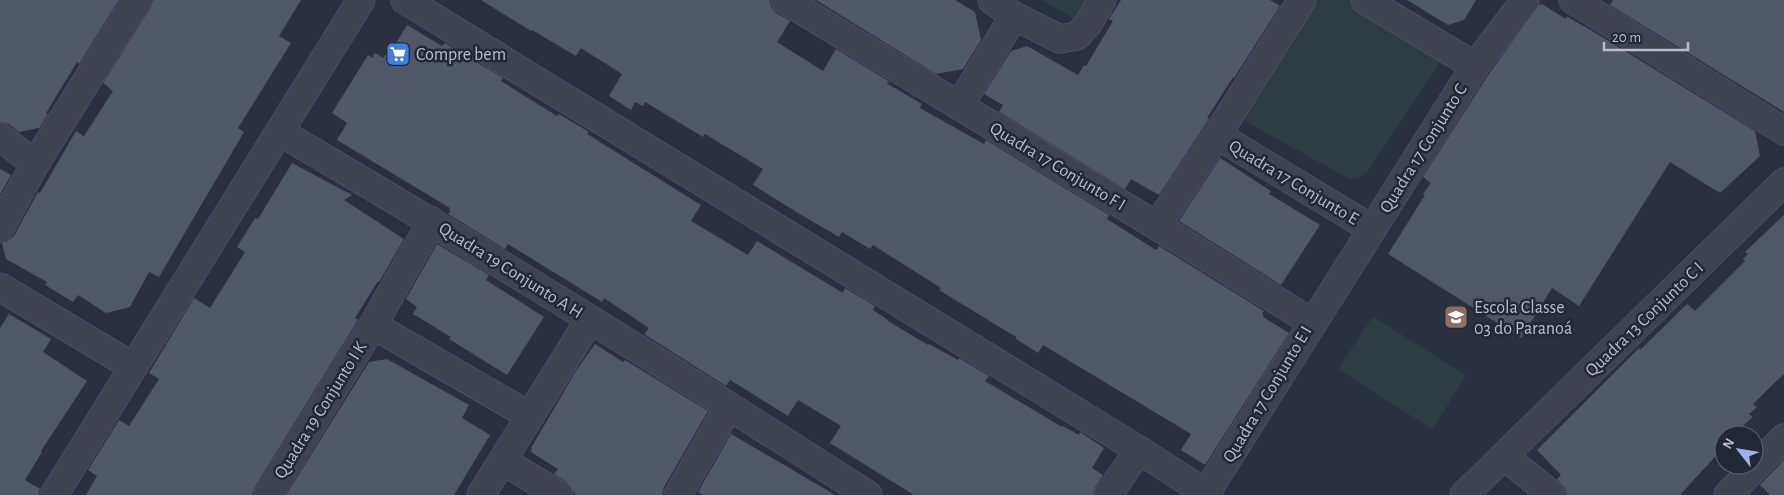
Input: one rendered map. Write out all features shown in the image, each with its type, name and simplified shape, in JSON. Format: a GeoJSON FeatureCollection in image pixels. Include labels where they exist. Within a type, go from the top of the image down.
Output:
{"type":"FeatureCollection","features":[{"type":"Feature","properties":{"kind":"street"},"geometry":{"type":"LineString","coordinates":[[0,228],[35,164],[137,0]]}},
{"type":"Feature","properties":{"kind":"street"},"geometry":{"type":"LineString","coordinates":[[54,495],[360,0]]}},
{"type":"Feature","properties":{"kind":"street"},"geometry":{"type":"LineString","coordinates":[[405,0],[1208,494]]}},
{"type":"Feature","properties":{"kind":"street","name":"Quadra 17 Conjunto F I"},"geometry":{"type":"LineString","coordinates":[[785,0],[1157,226]]}},
{"type":"Feature","properties":{"kind":"street"},"geometry":{"type":"LineString","coordinates":[[992,0],[1014,16],[1060,39],[1077,36],[1088,24],[1102,0]]}},
{"type":"Feature","properties":{"kind":"street"},"geometry":{"type":"LineString","coordinates":[[1157,226],[1302,0]]}},
{"type":"Feature","properties":{"kind":"street"},"geometry":{"type":"LineString","coordinates":[[1366,0],[1475,66]]}},
{"type":"Feature","properties":{"kind":"street","name":"Quadra 17 Conjunto C"},"geometry":{"type":"LineString","coordinates":[[1313,323],[1475,66],[1525,0]]}},
{"type":"Feature","properties":{"kind":"street"},"geometry":{"type":"LineString","coordinates":[[1573,0],[1784,130]]}},
{"type":"Feature","properties":{"kind":"street"},"geometry":{"type":"LineString","coordinates":[[959,106],[1014,16]]}},
{"type":"Feature","properties":{"kind":"street","name":"Quadra 19 Conjunto A H"},"geometry":{"type":"LineString","coordinates":[[280,132],[432,221],[868,495]]}},
{"type":"Feature","properties":{"kind":"street","name":"Quadra 17 Conjunto E"},"geometry":{"type":"LineString","coordinates":[[1217,135],[1372,229]]}},
{"type":"Feature","properties":{"kind":"street"},"geometry":{"type":"LineString","coordinates":[[0,137],[35,164]]}},
{"type":"Feature","properties":{"kind":"street","name":"Quadra 13 Conjunto C I"},"geometry":{"type":"LineString","coordinates":[[1464,495],[1784,182]]}},
{"type":"Feature","properties":{"kind":"street","name":"Quadra 19 Conjunto I K"},"geometry":{"type":"LineString","coordinates":[[268,495],[373,325],[432,221]]}},
{"type":"Feature","properties":{"kind":"street","name":"Quadra 17 Conjunto E I"},"geometry":{"type":"LineString","coordinates":[[1157,226],[1313,323],[1208,494]]}},
{"type":"Feature","properties":{"kind":"street"},"geometry":{"type":"LineString","coordinates":[[0,287],[132,366]]}},
{"type":"Feature","properties":{"kind":"street"},"geometry":{"type":"LineString","coordinates":[[481,495],[590,319]]}},
{"type":"Feature","properties":{"kind":"street"},"geometry":{"type":"LineString","coordinates":[[373,325],[530,416]]}},
{"type":"Feature","properties":{"kind":"street"},"geometry":{"type":"LineString","coordinates":[[678,495],[729,406]]}},
{"type":"Feature","properties":{"kind":"street"},"geometry":{"type":"LineString","coordinates":[[1728,495],[1784,438]]}},
{"type":"Feature","properties":{"kind":"street"},"geometry":{"type":"LineString","coordinates":[[1108,495],[1139,450]]}},
{"type":"Feature","properties":{"kind":"street"},"geometry":{"type":"LineString","coordinates":[[1504,456],[1552,495]]}},
{"type":"Feature","properties":{"kind":"street"},"geometry":{"type":"LineString","coordinates":[[502,461],[558,495]]}},
{"type":"Feature","properties":{"kind":"shaded area"},"geometry":{"type":"Polygon","coordinates":[[[1042,0],[1085,0],[1074,19],[1042,0]]]}},
{"type":"Feature","properties":{"kind":"shaded area"},"geometry":{"type":"Polygon","coordinates":[[[1310,0],[1359,0],[1441,57],[1439,64],[1367,172],[1358,178],[1350,179],[1246,122],[1243,112],[1310,0]]]}},
{"type":"Feature","properties":{"kind":"shaded area"},"geometry":{"type":"Polygon","coordinates":[[[1373,316],[1466,376],[1432,429],[1338,369],[1373,316]]]}},
{"type":"Feature","properties":{"kind":"building"},"geometry":{"type":"Polygon","coordinates":[[[0,0],[119,0],[79,64],[77,62],[39,128],[19,132],[9,124],[0,122],[0,0]]]}},
{"type":"Feature","properties":{"kind":"building"},"geometry":{"type":"Polygon","coordinates":[[[153,0],[301,0],[279,36],[291,43],[238,128],[244,132],[159,277],[149,272],[130,307],[106,313],[78,295],[73,302],[45,285],[47,282],[6,259],[2,243],[14,236],[38,192],[40,193],[76,131],[84,136],[113,91],[103,83],[150,8],[153,0]]]}},
{"type":"Feature","properties":{"kind":"building"},"geometry":{"type":"Polygon","coordinates":[[[481,0],[769,0],[771,7],[776,13],[790,21],[777,42],[823,71],[836,49],[890,82],[886,83],[922,104],[920,108],[984,144],[986,140],[1109,215],[1107,219],[1156,250],[1159,246],[1264,311],[1263,317],[1289,333],[1205,465],[1181,450],[1191,434],[1043,345],[1038,353],[1016,339],[1016,337],[939,290],[941,288],[873,245],[870,249],[842,232],[839,237],[798,213],[753,185],[763,169],[705,134],[703,137],[645,102],[643,106],[635,102],[631,110],[609,96],[622,74],[581,48],[576,56],[481,0]]]}},
{"type":"Feature","properties":{"kind":"building"},"geometry":{"type":"Polygon","coordinates":[[[816,0],[955,0],[975,12],[981,40],[963,69],[936,74],[816,0]]]}},
{"type":"Feature","properties":{"kind":"building"},"geometry":{"type":"Polygon","coordinates":[[[1121,0],[1270,0],[1280,6],[1159,195],[1131,179],[1125,189],[999,112],[1003,105],[984,94],[1011,51],[1027,46],[1078,75],[1084,65],[1086,66],[1113,21],[1109,19],[1121,0]]]}},
{"type":"Feature","properties":{"kind":"building"},"geometry":{"type":"Polygon","coordinates":[[[1407,0],[1476,0],[1464,20],[1448,25],[1407,0]]]}},
{"type":"Feature","properties":{"kind":"building"},"geometry":{"type":"Polygon","coordinates":[[[1613,0],[1784,0],[1784,112],[1610,5],[1613,0]]]}},
{"type":"Feature","properties":{"kind":"building"},"geometry":{"type":"Polygon","coordinates":[[[1542,4],[1566,19],[1566,16],[1594,32],[1755,131],[1760,156],[1720,193],[1670,162],[1579,306],[1552,288],[1521,338],[1388,254],[1431,183],[1423,177],[1488,75],[1539,5],[1542,4]]]}},
{"type":"Feature","properties":{"kind":"building"},"geometry":{"type":"Polygon","coordinates":[[[407,25],[442,46],[445,43],[503,78],[501,81],[557,116],[559,114],[589,132],[587,134],[701,205],[691,221],[748,255],[757,241],[843,293],[845,288],[875,306],[873,310],[888,321],[928,345],[958,360],[959,358],[989,376],[985,381],[1062,427],[1079,435],[1080,432],[1104,448],[1092,468],[1103,475],[1095,487],[1093,495],[914,495],[830,443],[841,426],[798,400],[788,416],[730,380],[726,386],[644,334],[649,328],[604,298],[602,302],[508,244],[505,249],[448,214],[451,211],[449,210],[450,208],[337,140],[347,123],[332,113],[368,55],[372,58],[375,53],[383,58],[386,54],[389,55],[407,25]]]}},
{"type":"Feature","properties":{"kind":"building"},"geometry":{"type":"Polygon","coordinates":[[[1220,158],[1271,191],[1269,194],[1320,225],[1281,285],[1179,221],[1220,158]]]}},
{"type":"Feature","properties":{"kind":"building"},"geometry":{"type":"Polygon","coordinates":[[[292,163],[352,195],[344,200],[404,239],[355,318],[358,320],[255,487],[252,495],[86,495],[97,476],[88,470],[119,420],[129,426],[159,379],[149,373],[194,298],[210,308],[245,252],[237,247],[255,218],[258,219],[292,163]]]}},
{"type":"Feature","properties":{"kind":"building"},"geometry":{"type":"Polygon","coordinates":[[[0,169],[11,175],[0,195],[0,169]]]}},
{"type":"Feature","properties":{"kind":"building"},"geometry":{"type":"Polygon","coordinates":[[[1784,215],[1784,374],[1753,404],[1757,407],[1749,414],[1753,417],[1744,425],[1714,425],[1714,458],[1680,495],[1567,495],[1566,489],[1557,479],[1561,475],[1537,450],[1639,348],[1640,350],[1687,304],[1695,311],[1745,261],[1743,259],[1748,254],[1745,252],[1784,215]]]}},
{"type":"Feature","properties":{"kind":"building"},"geometry":{"type":"Polygon","coordinates":[[[437,244],[489,275],[486,280],[544,317],[507,375],[413,314],[417,307],[406,299],[437,244]]]}},
{"type":"Feature","properties":{"kind":"building"},"geometry":{"type":"Polygon","coordinates":[[[9,314],[51,339],[43,352],[87,381],[41,451],[25,480],[40,489],[38,495],[0,495],[0,328],[9,314]]]}},
{"type":"Feature","properties":{"kind":"building"},"geometry":{"type":"Polygon","coordinates":[[[595,344],[623,362],[625,360],[708,411],[664,487],[662,495],[576,495],[567,482],[554,474],[558,469],[531,452],[531,448],[576,371],[595,344]]]}},
{"type":"Feature","properties":{"kind":"building"},"geometry":{"type":"Polygon","coordinates":[[[387,359],[469,405],[462,418],[490,435],[454,495],[286,495],[369,362],[387,359]]]}},
{"type":"Feature","properties":{"kind":"building"},"geometry":{"type":"Polygon","coordinates":[[[731,434],[835,495],[703,495],[698,492],[731,434]]]}},
{"type":"Feature","properties":{"kind":"building"},"geometry":{"type":"Polygon","coordinates":[[[1784,460],[1784,495],[1770,495],[1760,485],[1784,460]]]}},
{"type":"Feature","properties":{"kind":"place","name":"Compre bem"},"geometry":{"type":"Point","coordinates":[398,54]}},
{"type":"Feature","properties":{"kind":"place","name":"Escola Classe 03 do Paranoá"},"geometry":{"type":"Point","coordinates":[1456,317]}}]}
